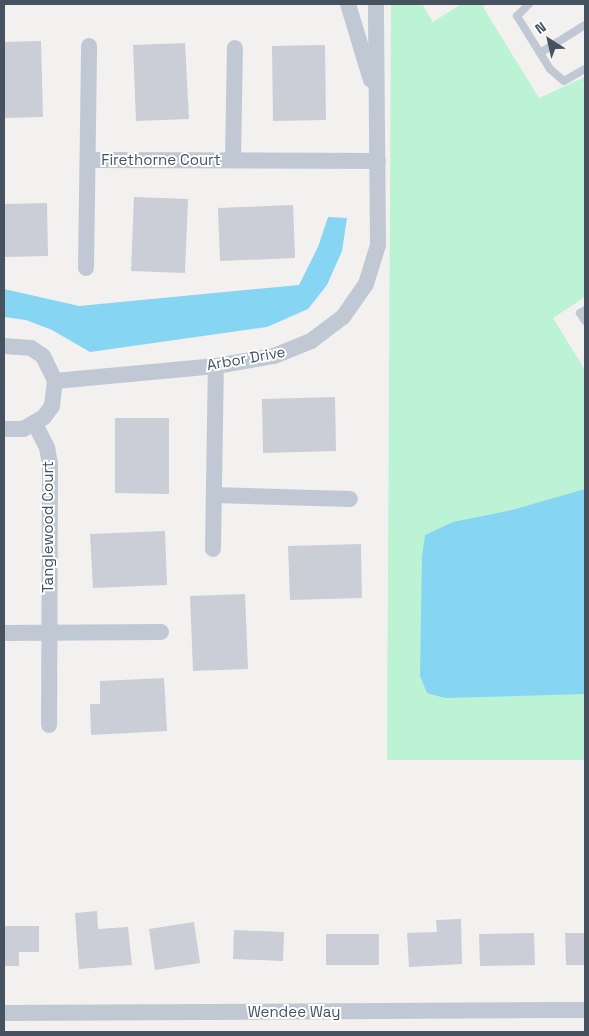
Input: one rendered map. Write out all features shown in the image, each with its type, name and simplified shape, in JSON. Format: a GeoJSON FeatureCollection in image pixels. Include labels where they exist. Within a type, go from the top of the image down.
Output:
{"type":"FeatureCollection","features":[{"type":"Feature","properties":{"kind":"street","name":"Arbor Drive"},"geometry":{"type":"LineString","coordinates":[[348,4],[354,31],[375,92]]}},
{"type":"Feature","properties":{"kind":"street","name":"Arbor Drive"},"geometry":{"type":"LineString","coordinates":[[55,381],[216,366],[274,356],[293,350],[327,329],[355,301],[373,265],[378,245],[378,161],[375,92],[376,4]]}},
{"type":"Feature","properties":{"kind":"street","name":"Firethorne Court"},"geometry":{"type":"LineString","coordinates":[[86,268],[89,46]]}},
{"type":"Feature","properties":{"kind":"street","name":"Firethorne Court"},"geometry":{"type":"LineString","coordinates":[[234,160],[235,48]]}},
{"type":"Feature","properties":{"kind":"street","name":"Firethorne Court"},"geometry":{"type":"LineString","coordinates":[[88,160],[378,161]]}},
{"type":"Feature","properties":{"kind":"street"},"geometry":{"type":"LineString","coordinates":[[4,346],[31,348],[43,356],[55,381],[52,406],[35,424],[23,429],[4,429]]}},
{"type":"Feature","properties":{"kind":"street"},"geometry":{"type":"LineString","coordinates":[[213,549],[216,366]]}},
{"type":"Feature","properties":{"kind":"street","name":"Tanglewood Court"},"geometry":{"type":"LineString","coordinates":[[35,424],[47,448],[50,463],[49,725]]}},
{"type":"Feature","properties":{"kind":"street"},"geometry":{"type":"LineString","coordinates":[[214,495],[350,499]]}},
{"type":"Feature","properties":{"kind":"street"},"geometry":{"type":"LineString","coordinates":[[4,633],[161,632]]}},
{"type":"Feature","properties":{"kind":"street","name":"Wendee Way"},"geometry":{"type":"LineString","coordinates":[[4,1013],[585,1010]]}},
{"type":"Feature","properties":{"kind":"lane"},"geometry":{"type":"LineString","coordinates":[[529,4],[518,16],[550,69],[564,80],[585,69]]}},
{"type":"Feature","properties":{"kind":"lane"},"geometry":{"type":"LineString","coordinates":[[540,53],[585,25]]}},
{"type":"Feature","properties":{"kind":"lane"},"geometry":{"type":"LineString","coordinates":[[585,310],[580,313],[585,322]]}},
{"type":"Feature","properties":{"kind":"green space"},"geometry":{"type":"Polygon","coordinates":[[[391,4],[422,4],[433,22],[461,4],[487,4],[483,7],[539,98],[585,77],[585,297],[553,318],[585,370],[585,760],[387,760],[391,4]]]}},
{"type":"Feature","properties":{"kind":"water"},"geometry":{"type":"Polygon","coordinates":[[[328,217],[347,218],[342,251],[327,285],[308,309],[267,327],[90,352],[52,330],[26,320],[4,317],[4,289],[79,306],[299,285],[318,247],[328,217]]]}},
{"type":"Feature","properties":{"kind":"water"},"geometry":{"type":"Polygon","coordinates":[[[585,489],[585,694],[445,698],[427,693],[420,676],[422,557],[425,535],[453,522],[512,510],[585,489]]]}},
{"type":"Feature","properties":{"kind":"building"},"geometry":{"type":"Polygon","coordinates":[[[41,41],[43,117],[4,118],[4,42],[41,41]]]}},
{"type":"Feature","properties":{"kind":"building"},"geometry":{"type":"Polygon","coordinates":[[[185,43],[189,119],[136,121],[133,45],[185,43]]]}},
{"type":"Feature","properties":{"kind":"building"},"geometry":{"type":"Polygon","coordinates":[[[325,45],[326,120],[273,121],[272,46],[325,45]]]}},
{"type":"Feature","properties":{"kind":"building"},"geometry":{"type":"Polygon","coordinates":[[[134,197],[188,199],[185,273],[131,271],[134,197]]]}},
{"type":"Feature","properties":{"kind":"building"},"geometry":{"type":"Polygon","coordinates":[[[47,203],[48,256],[4,257],[4,204],[47,203]]]}},
{"type":"Feature","properties":{"kind":"building"},"geometry":{"type":"Polygon","coordinates":[[[293,205],[295,258],[220,261],[218,208],[293,205]]]}},
{"type":"Feature","properties":{"kind":"building"},"geometry":{"type":"Polygon","coordinates":[[[335,397],[336,451],[263,453],[262,399],[335,397]]]}},
{"type":"Feature","properties":{"kind":"building"},"geometry":{"type":"Polygon","coordinates":[[[115,418],[169,418],[169,494],[115,493],[115,418]]]}},
{"type":"Feature","properties":{"kind":"building"},"geometry":{"type":"Polygon","coordinates":[[[165,531],[167,585],[93,588],[90,534],[165,531]]]}},
{"type":"Feature","properties":{"kind":"building"},"geometry":{"type":"Polygon","coordinates":[[[361,544],[362,598],[290,600],[288,546],[361,544]]]}},
{"type":"Feature","properties":{"kind":"building"},"geometry":{"type":"Polygon","coordinates":[[[245,594],[248,669],[193,671],[190,596],[245,594]]]}},
{"type":"Feature","properties":{"kind":"building"},"geometry":{"type":"Polygon","coordinates":[[[164,678],[167,731],[91,735],[90,704],[100,704],[100,681],[164,678]]]}},
{"type":"Feature","properties":{"kind":"building"},"geometry":{"type":"Polygon","coordinates":[[[97,911],[98,929],[128,927],[132,965],[79,969],[75,913],[97,911]]]}},
{"type":"Feature","properties":{"kind":"building"},"geometry":{"type":"Polygon","coordinates":[[[461,919],[462,964],[409,967],[407,933],[437,932],[436,920],[461,919]]]}},
{"type":"Feature","properties":{"kind":"building"},"geometry":{"type":"Polygon","coordinates":[[[194,922],[200,963],[155,970],[149,929],[194,922]]]}},
{"type":"Feature","properties":{"kind":"building"},"geometry":{"type":"Polygon","coordinates":[[[4,926],[39,926],[39,952],[19,952],[19,966],[4,966],[4,926]]]}},
{"type":"Feature","properties":{"kind":"building"},"geometry":{"type":"Polygon","coordinates":[[[234,930],[284,932],[283,961],[233,959],[234,930]]]}},
{"type":"Feature","properties":{"kind":"building"},"geometry":{"type":"Polygon","coordinates":[[[534,933],[535,965],[480,966],[479,934],[534,933]]]}},
{"type":"Feature","properties":{"kind":"building"},"geometry":{"type":"Polygon","coordinates":[[[565,933],[585,933],[585,965],[566,965],[565,933]]]}},
{"type":"Feature","properties":{"kind":"building"},"geometry":{"type":"Polygon","coordinates":[[[326,934],[379,934],[379,965],[326,965],[326,934]]]}}]}
